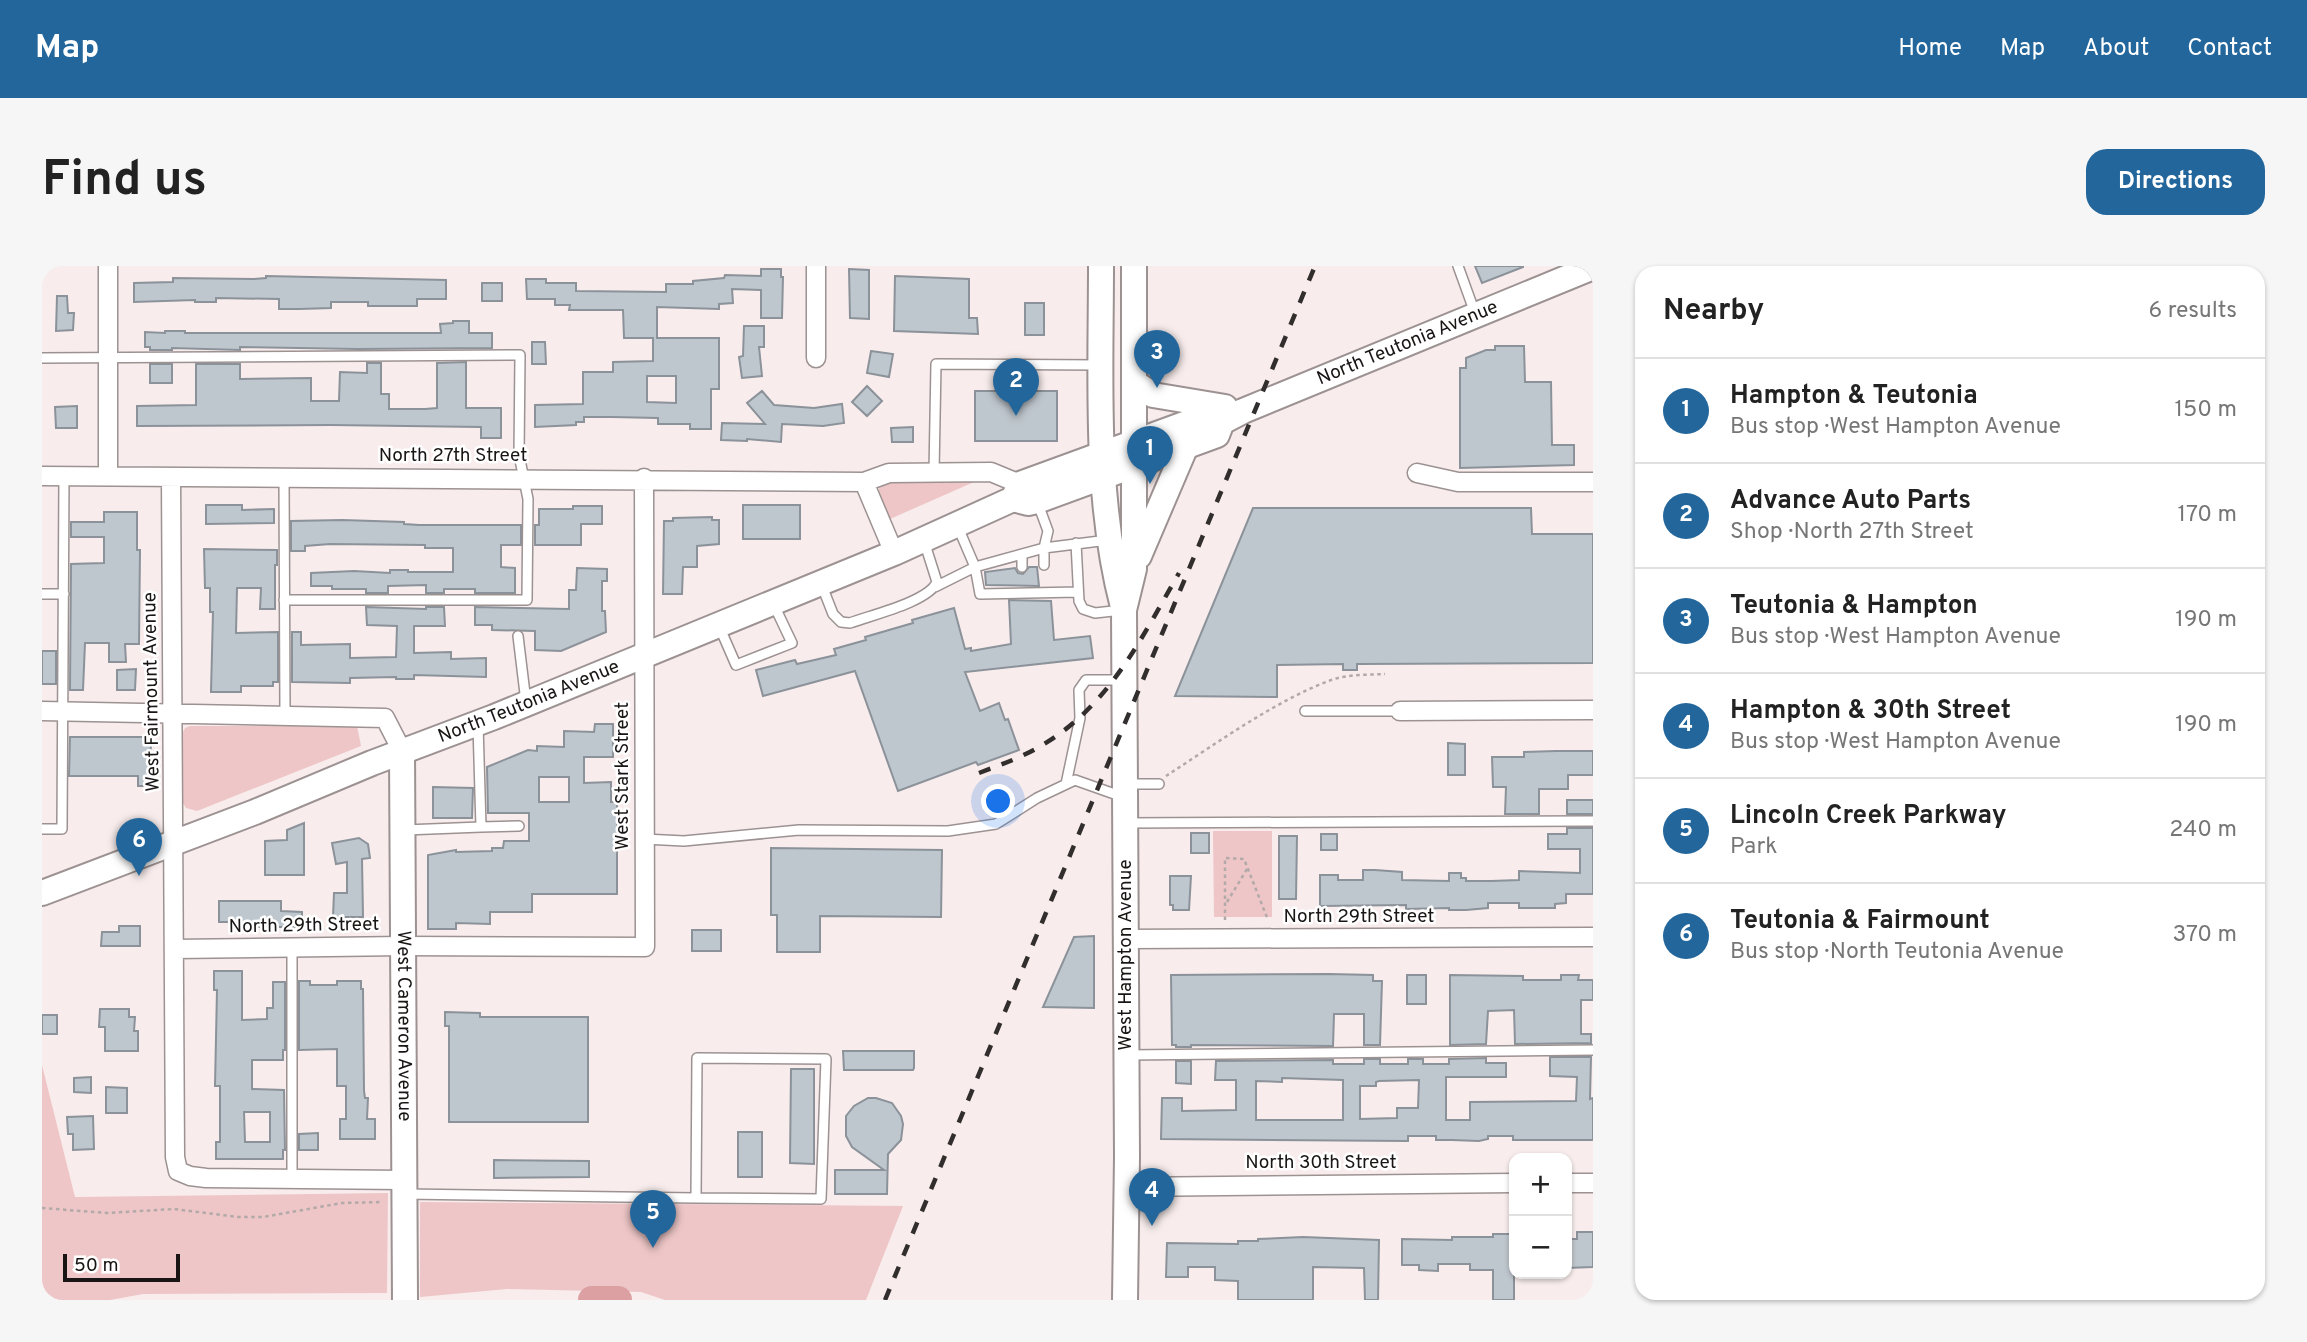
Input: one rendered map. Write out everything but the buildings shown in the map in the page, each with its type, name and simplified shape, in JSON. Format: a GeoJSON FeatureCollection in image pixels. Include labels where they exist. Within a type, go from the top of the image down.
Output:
{"type":"FeatureCollection","features":[{"type":"Feature","properties":{"kind":"main road","name":"West Hampton Avenue"},"geometry":{"type":"LineString","coordinates":[[1101,266],[1104,465],[1110,540],[1124,610]]}},
{"type":"Feature","properties":{"kind":"main road","name":"West Hampton Avenue"},"geometry":{"type":"LineString","coordinates":[[1125,1300],[1127,1187],[1124,610],[1133,569],[1134,266]]}},
{"type":"Feature","properties":{"kind":"main road","name":"North Teutonia Avenue"},"geometry":{"type":"LineString","coordinates":[[42,893],[526,704],[894,553],[1023,495],[1134,453],[1209,415],[1233,416],[1593,267]]}},
{"type":"Feature","properties":{"kind":"main road"},"geometry":{"type":"LineString","coordinates":[[1134,382],[1153,395],[1233,416]]}},
{"type":"Feature","properties":{"kind":"main road","name":"North Teutonia Avenue"},"geometry":{"type":"LineString","coordinates":[[1134,453],[1186,446],[1217,435],[1233,416]]}},
{"type":"Feature","properties":{"kind":"main road"},"geometry":{"type":"LineString","coordinates":[[1133,569],[1186,446]]}},
{"type":"Feature","properties":{"kind":"main road","name":"West Cameron Avenue"},"geometry":{"type":"LineString","coordinates":[[402,751],[405,1300]]}},
{"type":"Feature","properties":{"kind":"street"},"geometry":{"type":"LineString","coordinates":[[108,266],[108,476]]}},
{"type":"Feature","properties":{"kind":"street"},"geometry":{"type":"LineString","coordinates":[[816,266],[816,358]]}},
{"type":"Feature","properties":{"kind":"street","name":"North 27th Street"},"geometry":{"type":"LineString","coordinates":[[42,476],[171,478],[284,475],[864,482],[889,473],[991,472],[1023,495]]}},
{"type":"Feature","properties":{"kind":"street"},"geometry":{"type":"LineString","coordinates":[[1417,472],[1458,482],[1593,482]]}},
{"type":"Feature","properties":{"kind":"street","name":"West Fairmount Avenue"},"geometry":{"type":"LineString","coordinates":[[171,478],[175,1157],[178,1171],[190,1176],[292,1179]]}},
{"type":"Feature","properties":{"kind":"street","name":"West Stark Street"},"geometry":{"type":"LineString","coordinates":[[644,478],[645,947]]}},
{"type":"Feature","properties":{"kind":"street"},"geometry":{"type":"LineString","coordinates":[[864,482],[894,553]]}},
{"type":"Feature","properties":{"kind":"street"},"geometry":{"type":"LineString","coordinates":[[1400,711],[1593,710]]}},
{"type":"Feature","properties":{"kind":"street"},"geometry":{"type":"LineString","coordinates":[[42,711],[385,718],[402,751]]}},
{"type":"Feature","properties":{"kind":"street","name":"North 29th Street"},"geometry":{"type":"LineString","coordinates":[[1126,939],[1593,937]]}},
{"type":"Feature","properties":{"kind":"street","name":"North 29th Street"},"geometry":{"type":"LineString","coordinates":[[174,949],[645,947]]}},
{"type":"Feature","properties":{"kind":"street"},"geometry":{"type":"LineString","coordinates":[[292,1179],[403,1187]]}},
{"type":"Feature","properties":{"kind":"street","name":"North 30th Street"},"geometry":{"type":"LineString","coordinates":[[1127,1187],[1509,1183]]}},
{"type":"Feature","properties":{"kind":"street"},"geometry":{"type":"LineString","coordinates":[[1572,1183],[1593,1183]]}},
{"type":"Feature","properties":{"kind":"lane"},"geometry":{"type":"LineString","coordinates":[[1458,266],[1476,315]]}},
{"type":"Feature","properties":{"kind":"lane"},"geometry":{"type":"LineString","coordinates":[[42,358],[520,355],[519,455],[528,499],[527,600],[284,600]]}},
{"type":"Feature","properties":{"kind":"lane"},"geometry":{"type":"LineString","coordinates":[[934,472],[936,364],[1101,365]]}},
{"type":"Feature","properties":{"kind":"lane"},"geometry":{"type":"LineString","coordinates":[[284,475],[285,715]]}},
{"type":"Feature","properties":{"kind":"lane"},"geometry":{"type":"LineString","coordinates":[[42,829],[62,829],[64,476]]}},
{"type":"Feature","properties":{"kind":"lane"},"geometry":{"type":"LineString","coordinates":[[1023,495],[1048,531],[1044,565]]}},
{"type":"Feature","properties":{"kind":"lane"},"geometry":{"type":"LineString","coordinates":[[957,523],[975,567],[980,594],[1002,589],[1044,588],[1079,592]]}},
{"type":"Feature","properties":{"kind":"lane"},"geometry":{"type":"LineString","coordinates":[[923,539],[937,582],[935,587]]}},
{"type":"Feature","properties":{"kind":"lane"},"geometry":{"type":"LineString","coordinates":[[820,583],[833,614],[841,622],[850,622],[915,600],[975,567],[1002,563],[1044,548],[1110,540]]}},
{"type":"Feature","properties":{"kind":"lane"},"geometry":{"type":"LineString","coordinates":[[1076,543],[1079,601],[1083,609],[1096,613],[1124,610]]}},
{"type":"Feature","properties":{"kind":"lane"},"geometry":{"type":"LineString","coordinates":[[1022,554],[1022,567]]}},
{"type":"Feature","properties":{"kind":"lane"},"geometry":{"type":"LineString","coordinates":[[42,594],[64,594]]}},
{"type":"Feature","properties":{"kind":"lane"},"geometry":{"type":"LineString","coordinates":[[718,624],[736,665],[792,643],[773,602]]}},
{"type":"Feature","properties":{"kind":"lane"},"geometry":{"type":"LineString","coordinates":[[518,636],[526,704]]}},
{"type":"Feature","properties":{"kind":"lane"},"geometry":{"type":"LineString","coordinates":[[1066,784],[1080,718],[1079,690],[1086,681],[1124,680]]}},
{"type":"Feature","properties":{"kind":"lane"},"geometry":{"type":"LineString","coordinates":[[1305,711],[1400,711]]}},
{"type":"Feature","properties":{"kind":"lane"},"geometry":{"type":"LineString","coordinates":[[478,723],[481,827]]}},
{"type":"Feature","properties":{"kind":"lane"},"geometry":{"type":"LineString","coordinates":[[645,839],[684,841],[799,830],[948,831],[996,824],[1037,798],[1075,780],[1125,791],[1157,784]]}},
{"type":"Feature","properties":{"kind":"lane"},"geometry":{"type":"LineString","coordinates":[[1125,823],[1593,821]]}},
{"type":"Feature","properties":{"kind":"lane"},"geometry":{"type":"LineString","coordinates":[[404,830],[519,825]]}},
{"type":"Feature","properties":{"kind":"lane"},"geometry":{"type":"LineString","coordinates":[[292,948],[292,1179]]}},
{"type":"Feature","properties":{"kind":"lane"},"geometry":{"type":"LineString","coordinates":[[1126,1055],[1593,1050]]}},
{"type":"Feature","properties":{"kind":"lane"},"geometry":{"type":"LineString","coordinates":[[403,1187],[696,1198],[821,1199],[826,1059],[697,1058],[696,1198]]}},
{"type":"Feature","properties":{"kind":"path"},"geometry":{"type":"LineString","coordinates":[[1157,784],[1234,732],[1300,694],[1333,680],[1356,675],[1385,674]]}},
{"type":"Feature","properties":{"kind":"path"},"geometry":{"type":"LineString","coordinates":[[1225,920],[1225,858],[1244,859],[1268,920]]}},
{"type":"Feature","properties":{"kind":"path"},"geometry":{"type":"LineString","coordinates":[[1225,905],[1248,868]]}},
{"type":"Feature","properties":{"kind":"path"},"geometry":{"type":"LineString","coordinates":[[42,1208],[107,1213],[174,1209],[238,1217],[263,1217],[342,1203],[384,1202],[403,1187]]}},
{"type":"Feature","properties":{"kind":"shaded area"},"geometry":{"type":"Polygon","coordinates":[[[884,482],[974,482],[890,519],[879,492],[879,486],[884,482]]]}},
{"type":"Feature","properties":{"kind":"shaded area"},"geometry":{"type":"Polygon","coordinates":[[[357,726],[361,746],[197,811],[186,808],[181,800],[182,734],[185,728],[357,726]]]}},
{"type":"Feature","properties":{"kind":"shaded area"},"geometry":{"type":"Polygon","coordinates":[[[1213,831],[1272,831],[1272,917],[1214,917],[1213,831]]]}},
{"type":"Feature","properties":{"kind":"shaded area"},"geometry":{"type":"Polygon","coordinates":[[[42,1065],[75,1197],[388,1193],[387,1293],[143,1294],[110,1300],[42,1300],[42,1065]]]}},
{"type":"Feature","properties":{"kind":"shaded area"},"geometry":{"type":"Polygon","coordinates":[[[420,1202],[903,1206],[866,1300],[665,1300],[641,1292],[507,1289],[420,1297],[420,1202]]]}},
{"type":"Feature","properties":{"kind":"waterway"},"geometry":{"type":"LineString","coordinates":[[592,1300],[618,1300]]}},
{"type":"Feature","properties":{"kind":"railway"},"geometry":{"type":"LineString","coordinates":[[885,1300],[1315,266]]}},
{"type":"Feature","properties":{"kind":"railway"},"geometry":{"type":"LineString","coordinates":[[979,773],[1039,747],[1085,713],[1121,670],[1179,573]]}},
{"type":"Feature","properties":{"kind":"place","name":"Teutonia & Hampton"},"geometry":{"type":"Point","coordinates":[1157,388]}},
{"type":"Feature","properties":{"kind":"place","name":"Advance Auto Parts"},"geometry":{"type":"Point","coordinates":[1016,416]}},
{"type":"Feature","properties":{"kind":"place","name":"Hampton & Teutonia"},"geometry":{"type":"Point","coordinates":[1150,484]}},
{"type":"Feature","properties":{"kind":"place","name":"Teutonia & Fairmount"},"geometry":{"type":"Point","coordinates":[139,876]}},
{"type":"Feature","properties":{"kind":"place","name":"Hampton & 30th Street"},"geometry":{"type":"Point","coordinates":[1152,1226]}},
{"type":"Feature","properties":{"kind":"place","name":"Lincoln Creek Parkway"},"geometry":{"type":"Point","coordinates":[653,1248]}}]}
